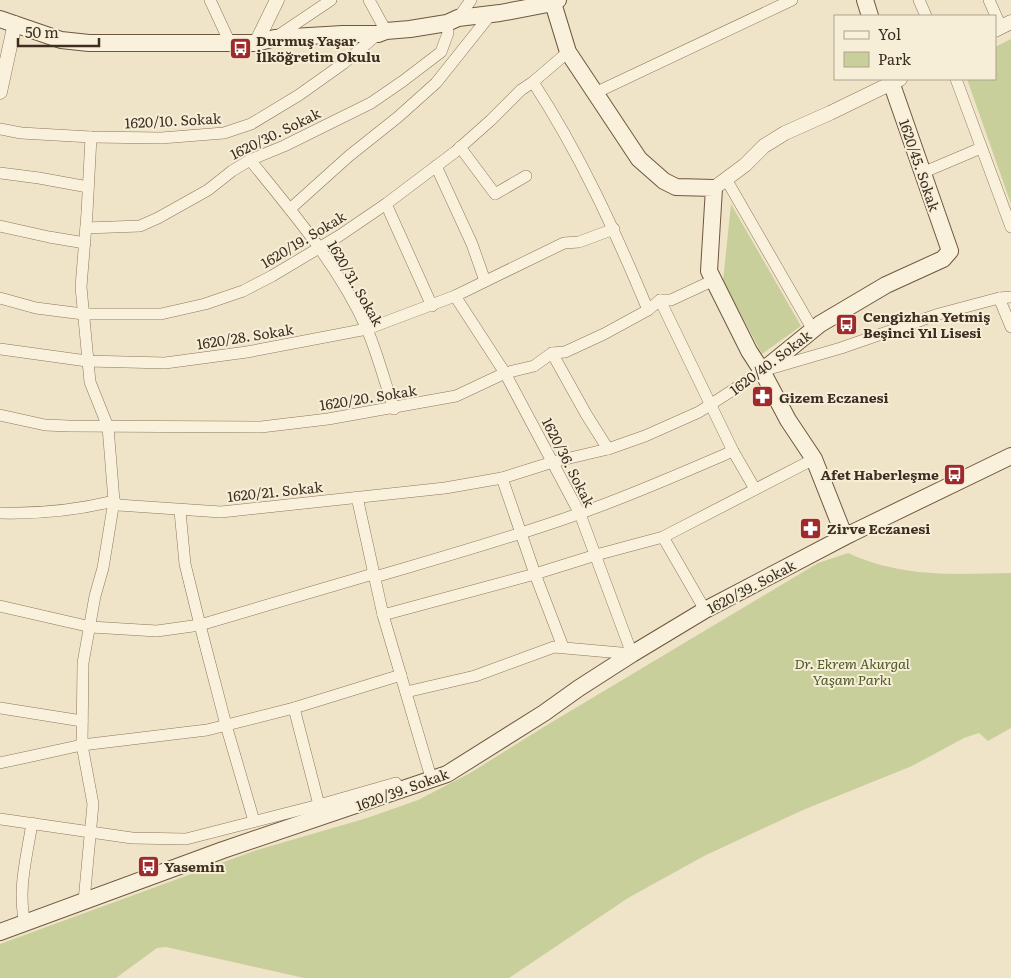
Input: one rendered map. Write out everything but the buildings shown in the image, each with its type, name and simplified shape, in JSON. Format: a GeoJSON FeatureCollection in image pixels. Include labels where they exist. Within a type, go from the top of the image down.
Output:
{"type":"FeatureCollection","features":[{"type":"Feature","properties":{"kind":"main road"},"geometry":{"type":"LineString","coordinates":[[7,21],[61,40],[90,43],[256,44],[275,38],[382,33],[410,29],[555,1],[568,52],[639,159],[664,181],[676,187],[720,184],[709,272],[749,351],[788,420],[814,459],[842,530],[850,534]]}},
{"type":"Feature","properties":{"kind":"main road","name":"1620/45. Sokak"},"geometry":{"type":"LineString","coordinates":[[894,80],[922,174],[950,251]]}},
{"type":"Feature","properties":{"kind":"main road","name":"1620/40. Sokak"},"geometry":{"type":"LineString","coordinates":[[762,371],[813,330],[886,285],[943,259],[950,251]]}},
{"type":"Feature","properties":{"kind":"main road","name":"1620/39. Sokak"},"geometry":{"type":"LineString","coordinates":[[0,932],[223,850],[430,777],[447,774],[632,654],[705,610],[850,534],[1011,456]]}},
{"type":"Feature","properties":{"kind":"street"},"geometry":{"type":"LineString","coordinates":[[210,0],[230,43]]}},
{"type":"Feature","properties":{"kind":"street"},"geometry":{"type":"LineString","coordinates":[[256,44],[276,0]]}},
{"type":"Feature","properties":{"kind":"street"},"geometry":{"type":"LineString","coordinates":[[275,38],[331,0]]}},
{"type":"Feature","properties":{"kind":"street"},"geometry":{"type":"LineString","coordinates":[[370,0],[382,33]]}},
{"type":"Feature","properties":{"kind":"street"},"geometry":{"type":"LineString","coordinates":[[452,20],[471,0]]}},
{"type":"Feature","properties":{"kind":"street"},"geometry":{"type":"LineString","coordinates":[[595,93],[792,0]]}},
{"type":"Feature","properties":{"kind":"street"},"geometry":{"type":"LineString","coordinates":[[919,0],[926,15]]}},
{"type":"Feature","properties":{"kind":"street"},"geometry":{"type":"LineString","coordinates":[[989,0],[1002,26]]}},
{"type":"Feature","properties":{"kind":"street"},"geometry":{"type":"LineString","coordinates":[[290,209],[349,156],[398,117],[436,83],[491,14]]}},
{"type":"Feature","properties":{"kind":"street","name":"1620/30. Sokak"},"geometry":{"type":"LineString","coordinates":[[86,228],[140,226],[208,190],[232,171],[250,160],[284,146],[371,103],[441,52],[452,20]]}},
{"type":"Feature","properties":{"kind":"street"},"geometry":{"type":"LineString","coordinates":[[0,92],[7,21]]}},
{"type":"Feature","properties":{"kind":"street","name":"1620/10. Sokak"},"geometry":{"type":"LineString","coordinates":[[0,129],[21,133],[91,137],[161,138],[224,133],[251,124],[299,95],[382,33]]}},
{"type":"Feature","properties":{"kind":"street","name":"1620/19. Sokak"},"geometry":{"type":"LineString","coordinates":[[0,298],[36,308],[83,314],[161,314],[205,304],[243,291],[319,248],[386,204],[460,147],[521,90],[568,52]]}},
{"type":"Feature","properties":{"kind":"street"},"geometry":{"type":"LineString","coordinates":[[813,330],[720,184],[745,165],[764,146],[785,133],[894,80]]}},
{"type":"Feature","properties":{"kind":"street"},"geometry":{"type":"LineString","coordinates":[[956,80],[1011,227]]}},
{"type":"Feature","properties":{"kind":"street"},"geometry":{"type":"LineString","coordinates":[[533,82],[574,150],[614,229],[648,310]]}},
{"type":"Feature","properties":{"kind":"street"},"geometry":{"type":"LineString","coordinates":[[84,901],[93,804],[82,744],[83,663],[91,627],[95,596],[103,568],[114,501],[108,427],[90,382],[81,287],[91,137]]}},
{"type":"Feature","properties":{"kind":"street"},"geometry":{"type":"LineString","coordinates":[[460,147],[495,194],[526,176]]}},
{"type":"Feature","properties":{"kind":"street"},"geometry":{"type":"LineString","coordinates":[[922,174],[981,148]]}},
{"type":"Feature","properties":{"kind":"street","name":"1620/31. Sokak"},"geometry":{"type":"LineString","coordinates":[[250,160],[290,209],[340,280],[367,329],[394,409]]}},
{"type":"Feature","properties":{"kind":"street"},"geometry":{"type":"LineString","coordinates":[[436,166],[472,244],[485,281]]}},
{"type":"Feature","properties":{"kind":"street"},"geometry":{"type":"LineString","coordinates":[[0,173],[88,187]]}},
{"type":"Feature","properties":{"kind":"street"},"geometry":{"type":"LineString","coordinates":[[386,204],[432,306]]}},
{"type":"Feature","properties":{"kind":"street"},"geometry":{"type":"LineString","coordinates":[[0,226],[85,243]]}},
{"type":"Feature","properties":{"kind":"street","name":"1620/28. Sokak"},"geometry":{"type":"LineString","coordinates":[[0,349],[88,361],[166,363],[247,352],[367,329],[432,306],[564,243],[579,242],[614,229]]}},
{"type":"Feature","properties":{"kind":"street","name":"1620/20. Sokak"},"geometry":{"type":"LineString","coordinates":[[0,415],[45,425],[261,427],[394,409],[456,396],[505,373],[534,366],[552,353],[565,352],[604,334],[648,310],[660,300],[671,300],[714,280]]}},
{"type":"Feature","properties":{"kind":"street","name":"1620/36. Sokak"},"geometry":{"type":"LineString","coordinates":[[454,296],[505,373],[580,514],[632,654]]}},
{"type":"Feature","properties":{"kind":"street"},"geometry":{"type":"LineString","coordinates":[[762,371],[841,348],[939,314],[1005,297],[1011,327]]}},
{"type":"Feature","properties":{"kind":"street"},"geometry":{"type":"LineString","coordinates":[[660,300],[733,451],[755,489]]}},
{"type":"Feature","properties":{"kind":"street"},"geometry":{"type":"LineString","coordinates":[[552,353],[608,449]]}},
{"type":"Feature","properties":{"kind":"street","name":"1620/40. Sokak"},"geometry":{"type":"LineString","coordinates":[[553,462],[608,449],[645,436],[710,405],[762,371]]}},
{"type":"Feature","properties":{"kind":"street"},"geometry":{"type":"LineString","coordinates":[[0,606],[91,627],[156,632],[200,625],[374,576],[580,514],[733,451]]}},
{"type":"Feature","properties":{"kind":"street"},"geometry":{"type":"LineString","coordinates":[[383,615],[535,574],[596,554],[662,538],[814,459]]}},
{"type":"Feature","properties":{"kind":"street","name":"1620/21. Sokak"},"geometry":{"type":"LineString","coordinates":[[0,513],[28,514],[91,507],[114,501],[118,505],[180,511],[222,512],[445,488],[502,478],[553,462]]}},
{"type":"Feature","properties":{"kind":"street"},"geometry":{"type":"LineString","coordinates":[[502,478],[535,574],[563,647]]}},
{"type":"Feature","properties":{"kind":"street"},"geometry":{"type":"LineString","coordinates":[[0,820],[132,838],[186,839],[430,777],[383,615],[357,497]]}},
{"type":"Feature","properties":{"kind":"street"},"geometry":{"type":"LineString","coordinates":[[180,511],[185,564],[226,725],[254,821]]}},
{"type":"Feature","properties":{"kind":"street"},"geometry":{"type":"LineString","coordinates":[[662,538],[705,610]]}},
{"type":"Feature","properties":{"kind":"street"},"geometry":{"type":"LineString","coordinates":[[406,692],[475,676],[554,647],[632,654]]}},
{"type":"Feature","properties":{"kind":"street"},"geometry":{"type":"LineString","coordinates":[[0,763],[82,744],[207,730],[294,708],[401,675]]}},
{"type":"Feature","properties":{"kind":"street"},"geometry":{"type":"LineString","coordinates":[[0,708],[82,721]]}},
{"type":"Feature","properties":{"kind":"street"},"geometry":{"type":"LineString","coordinates":[[294,708],[319,805]]}},
{"type":"Feature","properties":{"kind":"street"},"geometry":{"type":"LineString","coordinates":[[25,923],[21,895],[32,823]]}},
{"type":"Feature","properties":{"kind":"green space"},"geometry":{"type":"Polygon","coordinates":[[[1011,39],[1011,204],[967,80],[996,80],[996,46],[1011,39]]]}},
{"type":"Feature","properties":{"kind":"green space"},"geometry":{"type":"Polygon","coordinates":[[[731,204],[801,326],[762,354],[723,281],[731,204]]]}},
{"type":"Feature","properties":{"kind":"green space","name":"Dr. Ekrem Akurgal Yaşam Parkı"},"geometry":{"type":"Polygon","coordinates":[[[848,553],[888,567],[908,571],[948,574],[1011,573],[1011,728],[988,741],[979,733],[964,738],[912,766],[803,810],[704,856],[628,898],[509,978],[304,978],[166,947],[157,948],[116,978],[0,978],[0,944],[257,850],[367,818],[418,800],[470,773],[818,563],[848,553]]]}},
{"type":"Feature","properties":{"kind":"place","name":"Durmuş Yaşar İlköğretim Okulu"},"geometry":{"type":"Point","coordinates":[240,48]}},
{"type":"Feature","properties":{"kind":"place","name":"Cengizhan Yetmiş Beşinci Yıl Lisesi"},"geometry":{"type":"Point","coordinates":[847,324]}},
{"type":"Feature","properties":{"kind":"place","name":"Gizem Eczanesi"},"geometry":{"type":"Point","coordinates":[763,397]}},
{"type":"Feature","properties":{"kind":"place","name":"Afet Haberleşme"},"geometry":{"type":"Point","coordinates":[955,474]}},
{"type":"Feature","properties":{"kind":"place","name":"Zirve Eczanesi"},"geometry":{"type":"Point","coordinates":[811,528]}},
{"type":"Feature","properties":{"kind":"place","name":"Yasemin"},"geometry":{"type":"Point","coordinates":[148,866]}}]}
